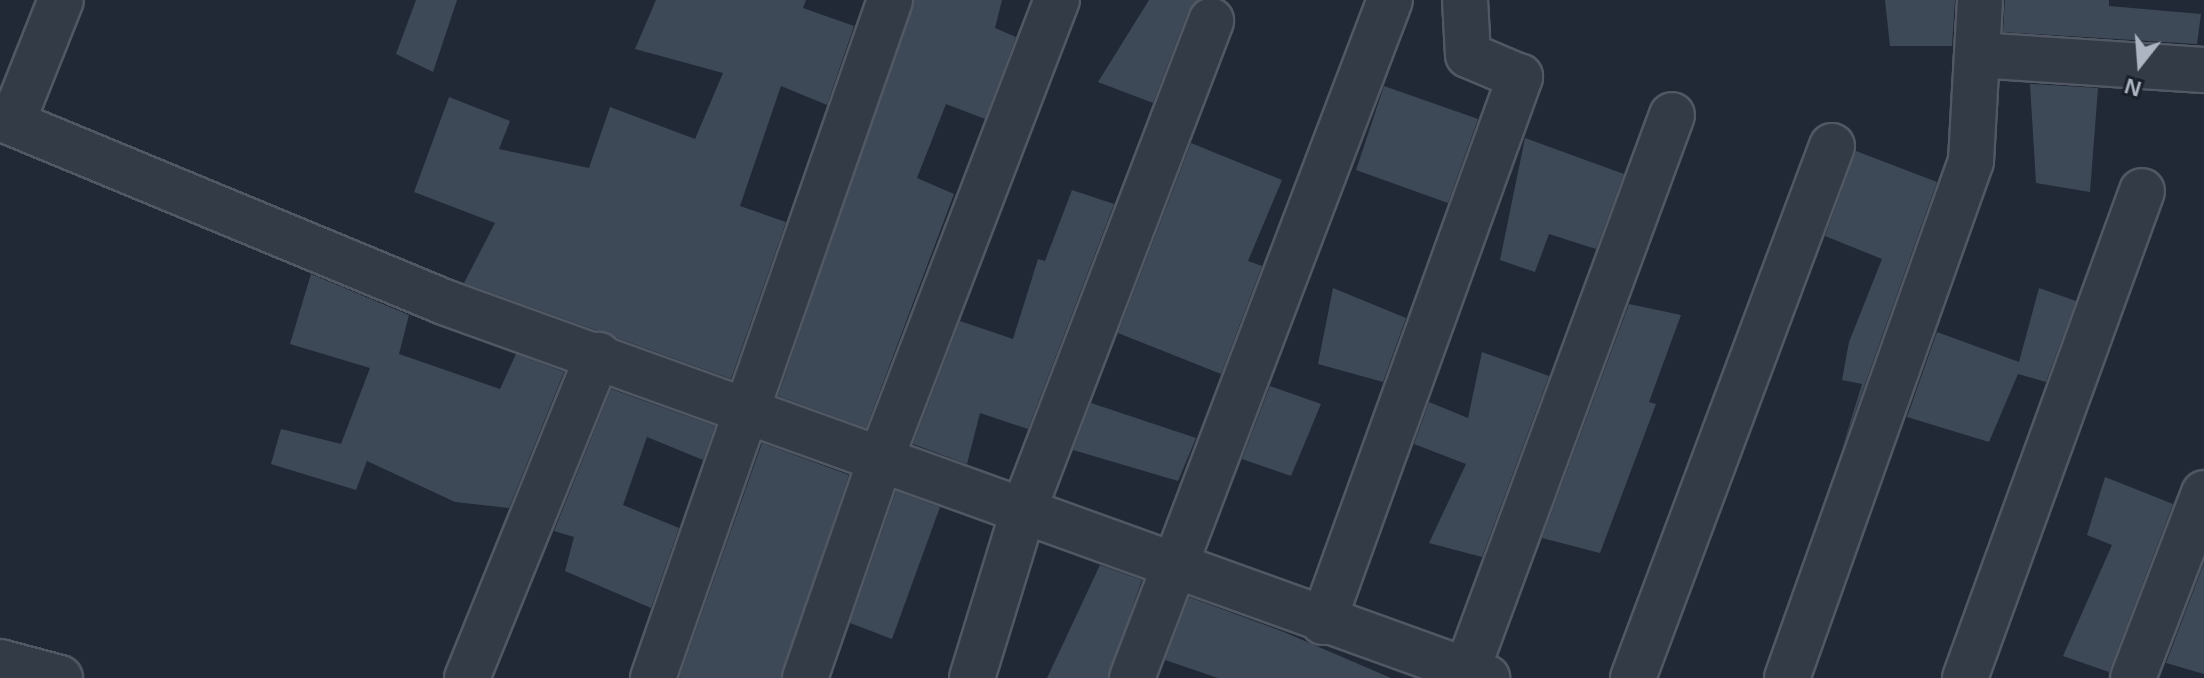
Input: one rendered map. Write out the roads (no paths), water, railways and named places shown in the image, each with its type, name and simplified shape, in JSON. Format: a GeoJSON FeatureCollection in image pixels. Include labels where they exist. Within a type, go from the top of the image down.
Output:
{"type":"FeatureCollection","features":[{"type":"Feature","properties":{"kind":"street"},"geometry":{"type":"LineString","coordinates":[[61,0],[6,121],[444,302],[1024,509],[1473,676],[1672,115]]}},
{"type":"Feature","properties":{"kind":"street"},"geometry":{"type":"LineString","coordinates":[[653,678],[743,408],[890,0]]}},
{"type":"Feature","properties":{"kind":"street"},"geometry":{"type":"LineString","coordinates":[[805,678],[881,458],[1057,0]]}},
{"type":"Feature","properties":{"kind":"street"},"geometry":{"type":"LineString","coordinates":[[1132,678],[1172,566],[1390,0]]}},
{"type":"Feature","properties":{"kind":"street"},"geometry":{"type":"LineString","coordinates":[[1323,622],[1520,77],[1468,55],[1465,0]]}},
{"type":"Feature","properties":{"kind":"street"},"geometry":{"type":"LineString","coordinates":[[1787,678],[1971,161],[1980,0]]}},
{"type":"Feature","properties":{"kind":"street"},"geometry":{"type":"LineString","coordinates":[[972,678],[1024,509],[1211,21]]}},
{"type":"Feature","properties":{"kind":"street"},"geometry":{"type":"LineString","coordinates":[[1977,55],[2204,70]]}},
{"type":"Feature","properties":{"kind":"street"},"geometry":{"type":"LineString","coordinates":[[1633,678],[1832,146]]}},
{"type":"Feature","properties":{"kind":"street"},"geometry":{"type":"LineString","coordinates":[[1965,678],[2142,191]]}},
{"type":"Feature","properties":{"kind":"street"},"geometry":{"type":"LineString","coordinates":[[467,678],[598,355]]}},
{"type":"Feature","properties":{"kind":"street"},"geometry":{"type":"LineString","coordinates":[[2133,678],[2204,493]]}},
{"type":"Feature","properties":{"kind":"street"},"geometry":{"type":"LineString","coordinates":[[0,662],[60,678]]}}]}
